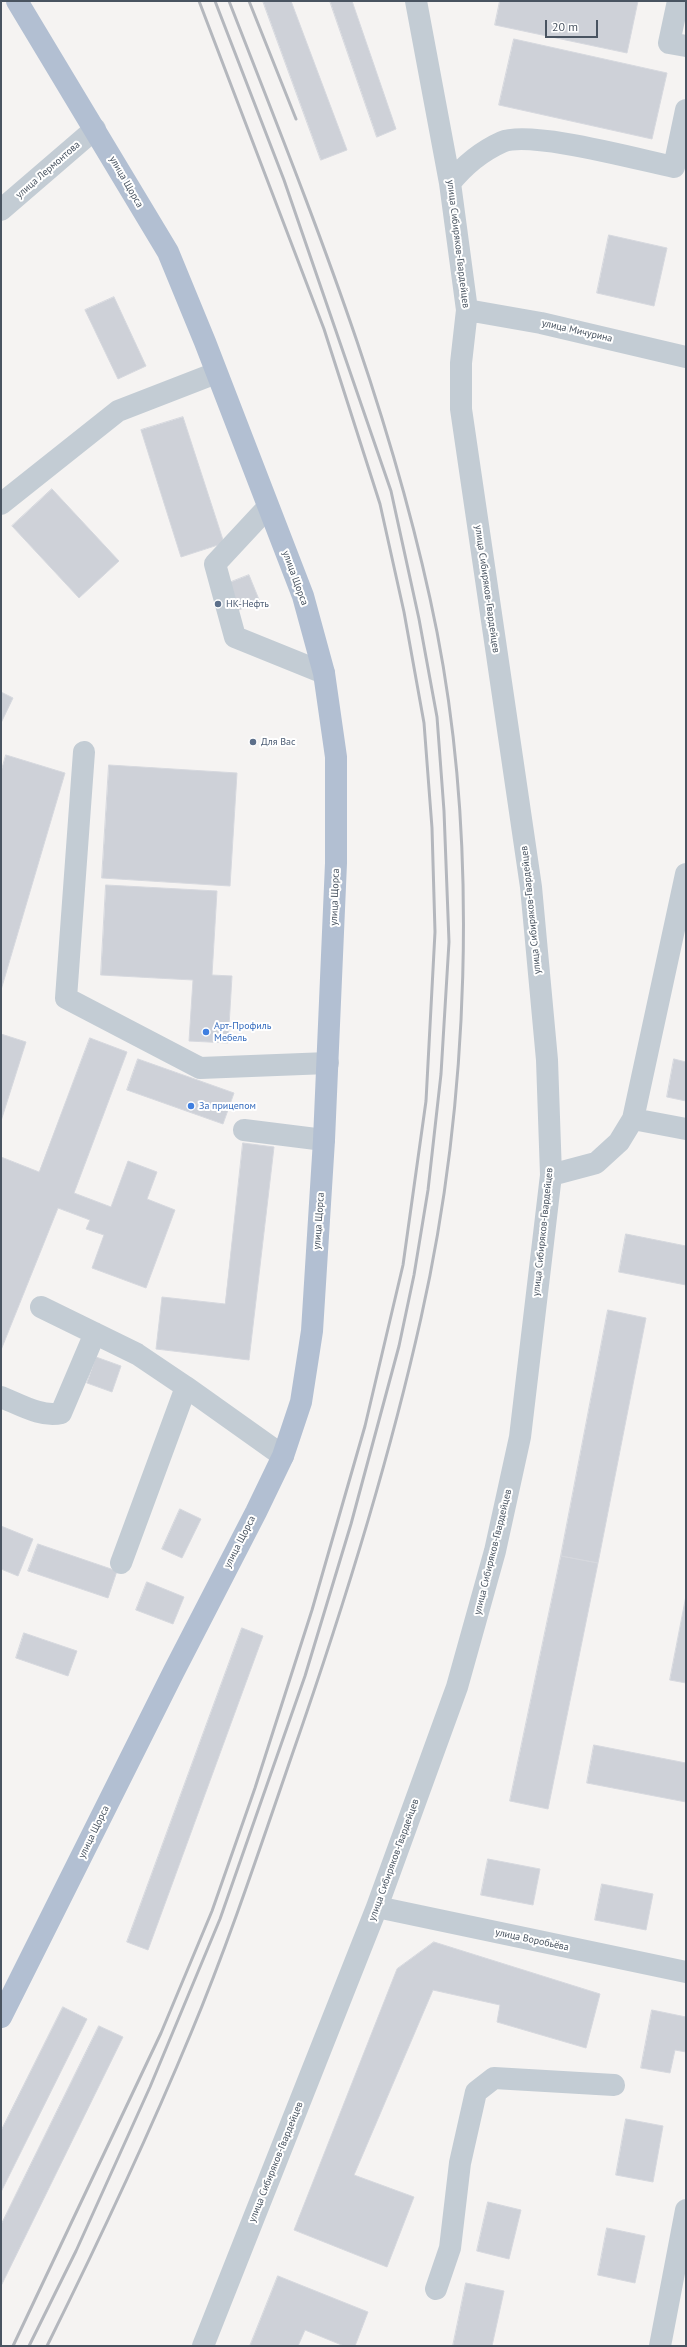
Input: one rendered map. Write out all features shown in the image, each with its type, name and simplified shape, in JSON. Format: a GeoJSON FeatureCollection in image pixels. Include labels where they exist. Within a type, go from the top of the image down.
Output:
{"type":"FeatureCollection","features":[{"type":"Feature","properties":{"kind":"main road","name":"улица Щорса"},"geometry":{"type":"LineString","coordinates":[[1,2018],[283,1456],[302,1402],[312,1331],[328,1063],[336,863],[336,757],[324,673],[302,596],[168,252],[17,1]]}},
{"type":"Feature","properties":{"kind":"street","name":"улица Сибиряков-Гвардейцев"},"geometry":{"type":"LineString","coordinates":[[203,2346],[377,1907],[457,1687],[495,1551],[520,1437],[551,1175],[547,1060],[531,887],[461,409],[461,363],[467,310],[450,184],[416,1]]}},
{"type":"Feature","properties":{"kind":"street"},"geometry":{"type":"LineString","coordinates":[[678,1],[669,43],[686,46]]}},
{"type":"Feature","properties":{"kind":"street"},"geometry":{"type":"LineString","coordinates":[[450,184],[463,167],[503,142],[528,138],[674,167],[686,110]]}},
{"type":"Feature","properties":{"kind":"street","name":"улица Лермонтова"},"geometry":{"type":"LineString","coordinates":[[1,210],[95,129]]}},
{"type":"Feature","properties":{"kind":"street","name":"улица Мичурина"},"geometry":{"type":"LineString","coordinates":[[467,310],[541,323],[686,357]]}},
{"type":"Feature","properties":{"kind":"street"},"geometry":{"type":"LineString","coordinates":[[1,504],[118,412],[216,373]]}},
{"type":"Feature","properties":{"kind":"street"},"geometry":{"type":"LineString","coordinates":[[268,507],[215,564],[234,637],[324,673]]}},
{"type":"Feature","properties":{"kind":"street"},"geometry":{"type":"LineString","coordinates":[[84,752],[66,998],[200,1068],[328,1063]]}},
{"type":"Feature","properties":{"kind":"street"},"geometry":{"type":"LineString","coordinates":[[551,1175],[596,1163],[619,1142],[633,1119],[686,874]]}},
{"type":"Feature","properties":{"kind":"street"},"geometry":{"type":"LineString","coordinates":[[633,1119],[686,1129]]}},
{"type":"Feature","properties":{"kind":"street"},"geometry":{"type":"LineString","coordinates":[[244,1130],[324,1140]]}},
{"type":"Feature","properties":{"kind":"street"},"geometry":{"type":"LineString","coordinates":[[40,1307],[137,1354],[186,1386],[283,1456]]}},
{"type":"Feature","properties":{"kind":"street"},"geometry":{"type":"LineString","coordinates":[[1,1397],[53,1416],[61,1413],[95,1333]]}},
{"type":"Feature","properties":{"kind":"street"},"geometry":{"type":"LineString","coordinates":[[122,1563],[186,1386]]}},
{"type":"Feature","properties":{"kind":"street","name":"улица Воробьёва"},"geometry":{"type":"LineString","coordinates":[[377,1907],[686,1972]]}},
{"type":"Feature","properties":{"kind":"street"},"geometry":{"type":"LineString","coordinates":[[436,2289],[450,2248],[460,2163],[476,2092],[494,2078],[614,2085]]}},
{"type":"Feature","properties":{"kind":"street"},"geometry":{"type":"LineString","coordinates":[[660,2346],[686,2210]]}},
{"type":"Feature","properties":{"kind":"building"},"geometry":{"type":"Polygon","coordinates":[[[263,1],[291,1],[347,150],[321,160],[263,1]]]}},
{"type":"Feature","properties":{"kind":"building"},"geometry":{"type":"Polygon","coordinates":[[[330,1],[352,1],[396,129],[377,137],[330,1]]]}},
{"type":"Feature","properties":{"kind":"building"},"geometry":{"type":"Polygon","coordinates":[[[500,1],[638,1],[627,53],[495,25],[500,1]]]}},
{"type":"Feature","properties":{"kind":"building"},"geometry":{"type":"Polygon","coordinates":[[[514,39],[667,73],[652,139],[499,105],[514,39]]]}},
{"type":"Feature","properties":{"kind":"building"},"geometry":{"type":"Polygon","coordinates":[[[609,235],[667,248],[654,306],[597,293],[609,235]]]}},
{"type":"Feature","properties":{"kind":"building"},"geometry":{"type":"Polygon","coordinates":[[[114,297],[146,366],[118,379],[85,310],[114,297]]]}},
{"type":"Feature","properties":{"kind":"building"},"geometry":{"type":"Polygon","coordinates":[[[183,417],[224,543],[181,557],[141,430],[183,417]]]}},
{"type":"Feature","properties":{"kind":"building"},"geometry":{"type":"Polygon","coordinates":[[[52,489],[119,561],[79,598],[12,526],[52,489]]]}},
{"type":"Feature","properties":{"kind":"building"},"geometry":{"type":"Polygon","coordinates":[[[249,575],[260,602],[236,611],[226,584],[249,575]]]}},
{"type":"Feature","properties":{"kind":"building"},"geometry":{"type":"Polygon","coordinates":[[[1,692],[13,698],[1,723],[1,692]]]}},
{"type":"Feature","properties":{"kind":"building"},"geometry":{"type":"Polygon","coordinates":[[[6,755],[65,773],[1,990],[1,772],[6,755]]]}},
{"type":"Feature","properties":{"kind":"building"},"geometry":{"type":"Polygon","coordinates":[[[109,765],[237,773],[230,886],[102,878],[109,765]]]}},
{"type":"Feature","properties":{"kind":"building"},"geometry":{"type":"Polygon","coordinates":[[[106,885],[217,891],[212,975],[232,976],[228,1043],[189,1041],[193,980],[101,975],[106,885]]]}},
{"type":"Feature","properties":{"kind":"building"},"geometry":{"type":"Polygon","coordinates":[[[1,1034],[26,1042],[1,1121],[1,1034]]]}},
{"type":"Feature","properties":{"kind":"building"},"geometry":{"type":"Polygon","coordinates":[[[90,1038],[127,1052],[74,1193],[111,1207],[128,1161],[157,1172],[147,1199],[175,1210],[146,1288],[92,1268],[104,1235],[86,1229],[90,1220],[58,1208],[1,1350],[1,1157],[39,1172],[90,1038]]]}},
{"type":"Feature","properties":{"kind":"building"},"geometry":{"type":"Polygon","coordinates":[[[138,1059],[234,1093],[223,1124],[127,1090],[138,1059]]]}},
{"type":"Feature","properties":{"kind":"building"},"geometry":{"type":"Polygon","coordinates":[[[674,1059],[686,1062],[686,1101],[667,1097],[674,1059]]]}},
{"type":"Feature","properties":{"kind":"building"},"geometry":{"type":"Polygon","coordinates":[[[243,1143],[274,1147],[249,1360],[156,1349],[162,1297],[225,1304],[243,1143]]]}},
{"type":"Feature","properties":{"kind":"building"},"geometry":{"type":"Polygon","coordinates":[[[626,1234],[686,1246],[686,1285],[619,1272],[626,1234]]]}},
{"type":"Feature","properties":{"kind":"building"},"geometry":{"type":"Polygon","coordinates":[[[608,1310],[646,1318],[598,1563],[561,1556],[608,1310]]]}},
{"type":"Feature","properties":{"kind":"building"},"geometry":{"type":"Polygon","coordinates":[[[96,1357],[121,1366],[112,1392],[87,1383],[96,1357]]]}},
{"type":"Feature","properties":{"kind":"building"},"geometry":{"type":"Polygon","coordinates":[[[180,1509],[201,1519],[182,1558],[162,1549],[180,1509]]]}},
{"type":"Feature","properties":{"kind":"building"},"geometry":{"type":"Polygon","coordinates":[[[1,1526],[33,1539],[18,1576],[1,1569],[1,1526]]]}},
{"type":"Feature","properties":{"kind":"building"},"geometry":{"type":"Polygon","coordinates":[[[38,1544],[117,1571],[108,1598],[28,1571],[38,1544]]]}},
{"type":"Feature","properties":{"kind":"building"},"geometry":{"type":"Polygon","coordinates":[[[561,1556],[598,1563],[548,1809],[510,1801],[561,1556]]]}},
{"type":"Feature","properties":{"kind":"building"},"geometry":{"type":"Polygon","coordinates":[[[147,1582],[184,1597],[173,1624],[136,1610],[147,1582]]]}},
{"type":"Feature","properties":{"kind":"building"},"geometry":{"type":"Polygon","coordinates":[[[686,1596],[686,1683],[670,1680],[686,1596]]]}},
{"type":"Feature","properties":{"kind":"building"},"geometry":{"type":"Polygon","coordinates":[[[242,1628],[263,1636],[148,1950],[127,1942],[242,1628]]]}},
{"type":"Feature","properties":{"kind":"building"},"geometry":{"type":"Polygon","coordinates":[[[24,1633],[77,1651],[68,1676],[16,1658],[24,1633]]]}},
{"type":"Feature","properties":{"kind":"building"},"geometry":{"type":"Polygon","coordinates":[[[594,1745],[686,1763],[686,1802],[587,1783],[594,1745]]]}},
{"type":"Feature","properties":{"kind":"building"},"geometry":{"type":"Polygon","coordinates":[[[488,1859],[540,1869],[533,1905],[481,1895],[488,1859]]]}},
{"type":"Feature","properties":{"kind":"building"},"geometry":{"type":"Polygon","coordinates":[[[602,1884],[653,1894],[646,1930],[595,1920],[602,1884]]]}},
{"type":"Feature","properties":{"kind":"building"},"geometry":{"type":"Polygon","coordinates":[[[434,1942],[600,1994],[586,2048],[497,2022],[500,2005],[433,1990],[354,2175],[414,2197],[387,2267],[294,2230],[397,1969],[434,1942]]]}},
{"type":"Feature","properties":{"kind":"building"},"geometry":{"type":"Polygon","coordinates":[[[63,2007],[87,2019],[1,2192],[1,2131],[63,2007]]]}},
{"type":"Feature","properties":{"kind":"building"},"geometry":{"type":"Polygon","coordinates":[[[652,2010],[686,2017],[686,2052],[675,2050],[670,2073],[641,2068],[652,2010]]]}},
{"type":"Feature","properties":{"kind":"building"},"geometry":{"type":"Polygon","coordinates":[[[99,2026],[123,2037],[1,2286],[1,2225],[99,2026]]]}},
{"type":"Feature","properties":{"kind":"building"},"geometry":{"type":"Polygon","coordinates":[[[626,2119],[663,2126],[653,2182],[616,2175],[626,2119]]]}},
{"type":"Feature","properties":{"kind":"building"},"geometry":{"type":"Polygon","coordinates":[[[488,2202],[521,2210],[509,2259],[477,2251],[488,2202]]]}},
{"type":"Feature","properties":{"kind":"building"},"geometry":{"type":"Polygon","coordinates":[[[607,2228],[645,2236],[635,2283],[598,2275],[607,2228]]]}},
{"type":"Feature","properties":{"kind":"building"},"geometry":{"type":"Polygon","coordinates":[[[278,2276],[368,2312],[355,2346],[344,2346],[305,2330],[298,2346],[250,2346],[278,2276]]]}},
{"type":"Feature","properties":{"kind":"building"},"geometry":{"type":"Polygon","coordinates":[[[466,2283],[504,2291],[492,2346],[453,2346],[466,2283]]]}},
{"type":"Feature","properties":{"kind":"railway"},"geometry":{"type":"LineString","coordinates":[[13,2346],[161,2033],[212,1911],[255,1788],[312,1610],[365,1426],[403,1265],[426,1101],[435,932],[432,828],[424,723],[404,612],[380,504],[324,329],[199,1]]}},
{"type":"Feature","properties":{"kind":"railway"},"geometry":{"type":"LineString","coordinates":[[29,2346],[76,2251],[150,2087],[220,1919],[305,1676],[351,1524],[399,1346],[414,1275],[428,1190],[441,1074],[449,942],[444,811],[437,717],[419,619],[391,491],[284,180],[215,1]]}},
{"type":"Feature","properties":{"kind":"railway"},"geometry":{"type":"LineString","coordinates":[[47,2346],[140,2151],[205,1999],[256,1860],[329,1647],[379,1484],[421,1318],[437,1236],[450,1151],[458,1064],[463,976],[463,888],[459,800],[450,715],[437,632],[419,551],[398,470],[347,312],[319,234],[229,1]]}},
{"type":"Feature","properties":{"kind":"railway"},"geometry":{"type":"LineString","coordinates":[[249,1],[296,119]]}},
{"type":"Feature","properties":{"kind":"place","name":"НК-Нефть"},"geometry":{"type":"Point","coordinates":[218,604]}},
{"type":"Feature","properties":{"kind":"place","name":"Для Вас"},"geometry":{"type":"Point","coordinates":[253,742]}},
{"type":"Feature","properties":{"kind":"place","name":"Арт-Профиль Мебель"},"geometry":{"type":"Point","coordinates":[206,1032]}},
{"type":"Feature","properties":{"kind":"place","name":"За прицепом"},"geometry":{"type":"Point","coordinates":[191,1106]}}]}
